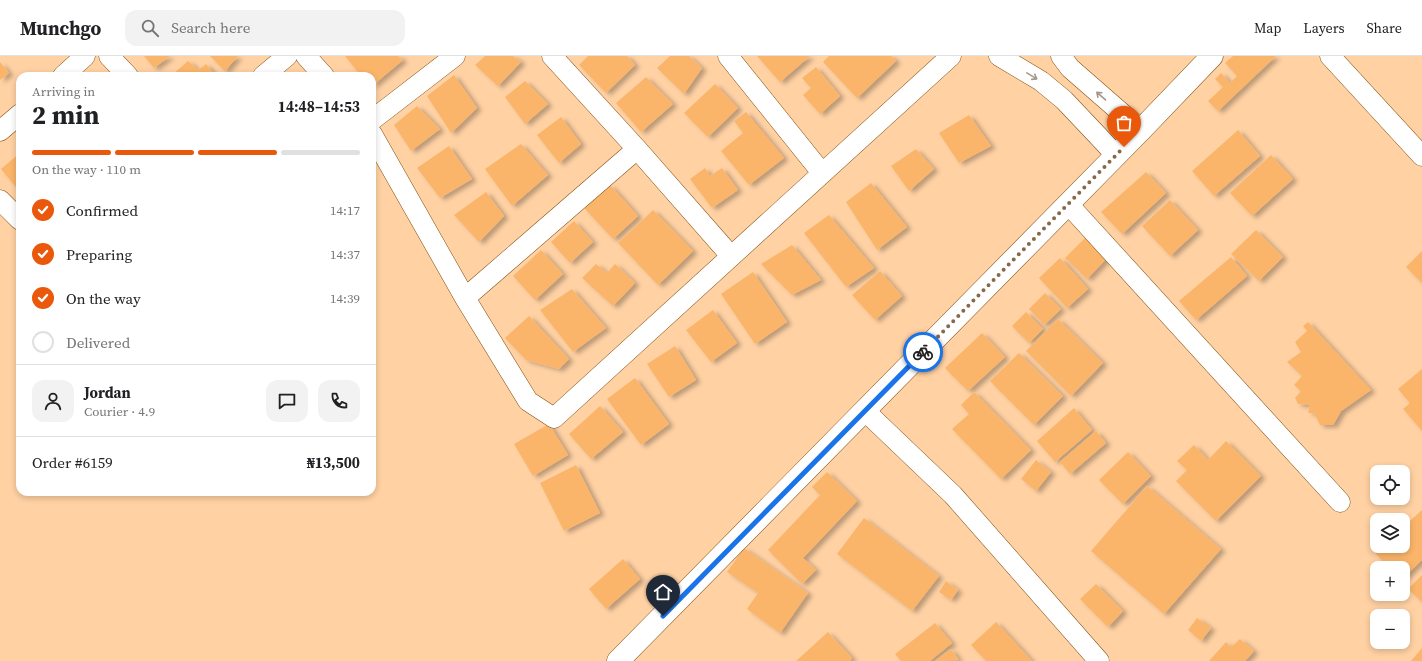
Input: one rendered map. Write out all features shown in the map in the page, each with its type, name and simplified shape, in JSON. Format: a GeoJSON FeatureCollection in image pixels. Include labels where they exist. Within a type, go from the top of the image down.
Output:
{"type":"FeatureCollection","features":[{"type":"Feature","properties":{"kind":"street"},"geometry":{"type":"LineString","coordinates":[[67,72],[85,56]]}},
{"type":"Feature","properties":{"kind":"street"},"geometry":{"type":"LineString","coordinates":[[109,56],[124,72]]}},
{"type":"Feature","properties":{"kind":"street"},"geometry":{"type":"LineString","coordinates":[[268,72],[287,56]]}},
{"type":"Feature","properties":{"kind":"street"},"geometry":{"type":"LineString","coordinates":[[306,56],[320,72]]}},
{"type":"Feature","properties":{"kind":"street"},"geometry":{"type":"LineString","coordinates":[[376,117],[456,56]]}},
{"type":"Feature","properties":{"kind":"street"},"geometry":{"type":"LineString","coordinates":[[552,56],[637,149],[731,256]]}},
{"type":"Feature","properties":{"kind":"street"},"geometry":{"type":"LineString","coordinates":[[728,56],[822,173]]}},
{"type":"Feature","properties":{"kind":"street"},"geometry":{"type":"LineString","coordinates":[[376,141],[465,298],[528,401],[554,418],[951,56]]}},
{"type":"Feature","properties":{"kind":"street"},"geometry":{"type":"LineString","coordinates":[[999,56],[1041,81],[1064,100],[1116,155]]}},
{"type":"Feature","properties":{"kind":"street"},"geometry":{"type":"LineString","coordinates":[[1061,56],[1070,68],[1141,130]]}},
{"type":"Feature","properties":{"kind":"street"},"geometry":{"type":"LineString","coordinates":[[618,661],[1212,56]]}},
{"type":"Feature","properties":{"kind":"street"},"geometry":{"type":"LineString","coordinates":[[1330,56],[1422,156]]}},
{"type":"Feature","properties":{"kind":"street"},"geometry":{"type":"LineString","coordinates":[[0,131],[16,117]]}},
{"type":"Feature","properties":{"kind":"street"},"geometry":{"type":"LineString","coordinates":[[465,298],[637,149]]}},
{"type":"Feature","properties":{"kind":"street"},"geometry":{"type":"LineString","coordinates":[[0,200],[16,216]]}},
{"type":"Feature","properties":{"kind":"street"},"geometry":{"type":"LineString","coordinates":[[1068,204],[1340,502]]}},
{"type":"Feature","properties":{"kind":"street"},"geometry":{"type":"LineString","coordinates":[[865,411],[953,495],[1099,661]]}},
{"type":"Feature","properties":{"kind":"building"},"geometry":{"type":"Polygon","coordinates":[[[144,56],[170,56],[154,68],[144,56]]]}},
{"type":"Feature","properties":{"kind":"building"},"geometry":{"type":"Polygon","coordinates":[[[210,56],[238,56],[225,71],[210,56]]]}},
{"type":"Feature","properties":{"kind":"building"},"geometry":{"type":"Polygon","coordinates":[[[345,56],[398,56],[403,60],[376,83],[376,72],[358,72],[345,56]]]}},
{"type":"Feature","properties":{"kind":"building"},"geometry":{"type":"Polygon","coordinates":[[[485,56],[513,56],[521,62],[498,86],[475,65],[485,56]]]}},
{"type":"Feature","properties":{"kind":"building"},"geometry":{"type":"Polygon","coordinates":[[[588,56],[627,56],[635,65],[606,93],[579,65],[588,56]]]}},
{"type":"Feature","properties":{"kind":"building"},"geometry":{"type":"Polygon","coordinates":[[[670,56],[689,56],[702,68],[684,94],[657,68],[670,56]]]}},
{"type":"Feature","properties":{"kind":"building"},"geometry":{"type":"Polygon","coordinates":[[[757,56],[810,56],[780,82],[757,56]]]}},
{"type":"Feature","properties":{"kind":"building"},"geometry":{"type":"Polygon","coordinates":[[[829,56],[891,56],[896,61],[857,98],[823,62],[829,56]]]}},
{"type":"Feature","properties":{"kind":"building"},"geometry":{"type":"Polygon","coordinates":[[[1233,56],[1276,56],[1218,111],[1208,101],[1223,87],[1215,79],[1221,73],[1230,83],[1237,76],[1225,63],[1233,56]]]}},
{"type":"Feature","properties":{"kind":"building"},"geometry":{"type":"Polygon","coordinates":[[[188,61],[198,70],[206,64],[213,72],[176,72],[188,61]]]}},
{"type":"Feature","properties":{"kind":"building"},"geometry":{"type":"Polygon","coordinates":[[[0,62],[9,73],[0,80],[0,62]]]}},
{"type":"Feature","properties":{"kind":"building"},"geometry":{"type":"Polygon","coordinates":[[[816,67],[840,96],[820,114],[803,95],[811,88],[802,78],[816,67]]]}},
{"type":"Feature","properties":{"kind":"building"},"geometry":{"type":"Polygon","coordinates":[[[454,75],[477,108],[451,133],[427,96],[454,75]]]}},
{"type":"Feature","properties":{"kind":"building"},"geometry":{"type":"Polygon","coordinates":[[[646,77],[673,104],[641,132],[616,103],[646,77]]]}},
{"type":"Feature","properties":{"kind":"building"},"geometry":{"type":"Polygon","coordinates":[[[525,81],[548,104],[525,124],[505,97],[525,81]]]}},
{"type":"Feature","properties":{"kind":"building"},"geometry":{"type":"Polygon","coordinates":[[[715,84],[738,108],[708,137],[684,113],[715,84]]]}},
{"type":"Feature","properties":{"kind":"building"},"geometry":{"type":"Polygon","coordinates":[[[417,106],[440,129],[411,151],[394,125],[417,106]]]}},
{"type":"Feature","properties":{"kind":"building"},"geometry":{"type":"Polygon","coordinates":[[[746,112],[784,158],[749,185],[721,151],[743,133],[734,121],[746,112]]]}},
{"type":"Feature","properties":{"kind":"building"},"geometry":{"type":"Polygon","coordinates":[[[969,115],[991,146],[959,163],[939,133],[969,115]]]}},
{"type":"Feature","properties":{"kind":"building"},"geometry":{"type":"Polygon","coordinates":[[[561,117],[581,144],[559,163],[537,135],[561,117]]]}},
{"type":"Feature","properties":{"kind":"building"},"geometry":{"type":"Polygon","coordinates":[[[1238,130],[1260,156],[1214,196],[1192,171],[1238,130]]]}},
{"type":"Feature","properties":{"kind":"building"},"geometry":{"type":"Polygon","coordinates":[[[521,144],[548,175],[512,206],[485,169],[521,144]]]}},
{"type":"Feature","properties":{"kind":"building"},"geometry":{"type":"Polygon","coordinates":[[[449,146],[472,179],[440,198],[417,168],[449,146]]]}},
{"type":"Feature","properties":{"kind":"building"},"geometry":{"type":"Polygon","coordinates":[[[916,149],[934,169],[909,191],[891,166],[916,149]]]}},
{"type":"Feature","properties":{"kind":"building"},"geometry":{"type":"Polygon","coordinates":[[[1271,155],[1293,179],[1252,216],[1230,193],[1271,155]]]}},
{"type":"Feature","properties":{"kind":"building"},"geometry":{"type":"Polygon","coordinates":[[[16,156],[16,187],[1,169],[16,156]]]}},
{"type":"Feature","properties":{"kind":"building"},"geometry":{"type":"Polygon","coordinates":[[[705,168],[710,176],[722,168],[738,190],[712,208],[690,179],[705,168]]]}},
{"type":"Feature","properties":{"kind":"building"},"geometry":{"type":"Polygon","coordinates":[[[1146,172],[1166,193],[1122,234],[1101,212],[1146,172]]]}},
{"type":"Feature","properties":{"kind":"building"},"geometry":{"type":"Polygon","coordinates":[[[871,183],[907,227],[877,250],[846,202],[871,183]]]}},
{"type":"Feature","properties":{"kind":"building"},"geometry":{"type":"Polygon","coordinates":[[[610,185],[638,216],[613,239],[584,208],[610,185]]]}},
{"type":"Feature","properties":{"kind":"building"},"geometry":{"type":"Polygon","coordinates":[[[486,192],[504,216],[479,242],[454,215],[486,192]]]}},
{"type":"Feature","properties":{"kind":"building"},"geometry":{"type":"Polygon","coordinates":[[[1170,200],[1198,230],[1170,256],[1142,226],[1170,200]]]}},
{"type":"Feature","properties":{"kind":"building"},"geometry":{"type":"Polygon","coordinates":[[[653,210],[693,251],[658,285],[618,243],[653,210]]]}},
{"type":"Feature","properties":{"kind":"building"},"geometry":{"type":"Polygon","coordinates":[[[829,215],[874,268],[846,287],[804,233],[829,215]]]}},
{"type":"Feature","properties":{"kind":"building"},"geometry":{"type":"Polygon","coordinates":[[[574,221],[593,242],[570,263],[551,242],[574,221]]]}},
{"type":"Feature","properties":{"kind":"building"},"geometry":{"type":"Polygon","coordinates":[[[1256,230],[1283,257],[1259,281],[1231,254],[1256,230]]]}},
{"type":"Feature","properties":{"kind":"building"},"geometry":{"type":"Polygon","coordinates":[[[1087,236],[1108,257],[1087,279],[1065,258],[1087,236]]]}},
{"type":"Feature","properties":{"kind":"building"},"geometry":{"type":"Polygon","coordinates":[[[792,245],[821,280],[792,295],[761,264],[792,245]]]}},
{"type":"Feature","properties":{"kind":"building"},"geometry":{"type":"Polygon","coordinates":[[[541,250],[563,274],[535,300],[513,276],[541,250]]]}},
{"type":"Feature","properties":{"kind":"building"},"geometry":{"type":"Polygon","coordinates":[[[1422,251],[1422,283],[1406,267],[1422,251]]]}},
{"type":"Feature","properties":{"kind":"building"},"geometry":{"type":"Polygon","coordinates":[[[1231,257],[1247,276],[1196,320],[1179,301],[1231,257]]]}},
{"type":"Feature","properties":{"kind":"building"},"geometry":{"type":"Polygon","coordinates":[[[1060,258],[1088,289],[1067,308],[1039,278],[1060,258]]]}},
{"type":"Feature","properties":{"kind":"building"},"geometry":{"type":"Polygon","coordinates":[[[596,264],[607,273],[615,264],[635,283],[613,306],[582,278],[596,264]]]}},
{"type":"Feature","properties":{"kind":"building"},"geometry":{"type":"Polygon","coordinates":[[[880,271],[902,296],[875,320],[852,295],[880,271]]]}},
{"type":"Feature","properties":{"kind":"building"},"geometry":{"type":"Polygon","coordinates":[[[753,272],[787,322],[755,344],[721,294],[753,272]]]}},
{"type":"Feature","properties":{"kind":"building"},"geometry":{"type":"Polygon","coordinates":[[[572,289],[606,328],[573,352],[540,310],[572,289]]]}},
{"type":"Feature","properties":{"kind":"building"},"geometry":{"type":"Polygon","coordinates":[[[1045,293],[1061,309],[1044,325],[1029,309],[1045,293]]]}},
{"type":"Feature","properties":{"kind":"building"},"geometry":{"type":"Polygon","coordinates":[[[713,310],[737,343],[711,362],[686,330],[713,310]]]}},
{"type":"Feature","properties":{"kind":"building"},"geometry":{"type":"Polygon","coordinates":[[[1026,312],[1043,329],[1029,343],[1012,326],[1026,312]]]}},
{"type":"Feature","properties":{"kind":"building"},"geometry":{"type":"Polygon","coordinates":[[[529,316],[569,359],[559,369],[526,360],[505,338],[529,316]]]}},
{"type":"Feature","properties":{"kind":"building"},"geometry":{"type":"Polygon","coordinates":[[[1058,319],[1103,363],[1071,396],[1026,351],[1058,319]]]}},
{"type":"Feature","properties":{"kind":"building"},"geometry":{"type":"Polygon","coordinates":[[[1308,322],[1371,390],[1341,411],[1333,425],[1320,425],[1314,413],[1308,413],[1310,405],[1298,404],[1295,398],[1301,391],[1294,385],[1302,376],[1287,362],[1301,352],[1295,342],[1307,331],[1303,326],[1308,322]]]}},
{"type":"Feature","properties":{"kind":"building"},"geometry":{"type":"Polygon","coordinates":[[[982,333],[1005,357],[968,391],[945,368],[982,333]]]}},
{"type":"Feature","properties":{"kind":"building"},"geometry":{"type":"Polygon","coordinates":[[[675,346],[696,380],[669,397],[647,364],[675,346]]]}},
{"type":"Feature","properties":{"kind":"building"},"geometry":{"type":"Polygon","coordinates":[[[1019,353],[1063,396],[1034,425],[990,381],[1019,353]]]}},
{"type":"Feature","properties":{"kind":"building"},"geometry":{"type":"Polygon","coordinates":[[[1422,369],[1422,431],[1403,409],[1410,403],[1398,389],[1422,369]]]}},
{"type":"Feature","properties":{"kind":"building"},"geometry":{"type":"Polygon","coordinates":[[[635,378],[669,424],[641,445],[607,399],[635,378]]]}},
{"type":"Feature","properties":{"kind":"building"},"geometry":{"type":"Polygon","coordinates":[[[974,392],[1031,450],[1001,479],[952,429],[969,414],[961,405],[974,392]]]}},
{"type":"Feature","properties":{"kind":"building"},"geometry":{"type":"Polygon","coordinates":[[[600,406],[623,432],[591,459],[569,434],[600,406]]]}},
{"type":"Feature","properties":{"kind":"building"},"geometry":{"type":"Polygon","coordinates":[[[1074,408],[1092,430],[1055,462],[1037,441],[1074,408]]]}},
{"type":"Feature","properties":{"kind":"building"},"geometry":{"type":"Polygon","coordinates":[[[549,424],[568,455],[533,476],[514,444],[549,424]]]}},
{"type":"Feature","properties":{"kind":"building"},"geometry":{"type":"Polygon","coordinates":[[[1096,431],[1106,443],[1070,474],[1060,462],[1096,431]]]}},
{"type":"Feature","properties":{"kind":"building"},"geometry":{"type":"Polygon","coordinates":[[[1226,441],[1261,476],[1216,521],[1176,481],[1187,470],[1177,461],[1194,445],[1208,460],[1226,441]]]}},
{"type":"Feature","properties":{"kind":"building"},"geometry":{"type":"Polygon","coordinates":[[[1128,452],[1151,476],[1123,504],[1099,480],[1128,452]]]}},
{"type":"Feature","properties":{"kind":"building"},"geometry":{"type":"Polygon","coordinates":[[[1036,460],[1051,472],[1036,491],[1021,479],[1036,460]]]}},
{"type":"Feature","properties":{"kind":"building"},"geometry":{"type":"Polygon","coordinates":[[[576,465],[600,513],[564,531],[540,483],[576,465]]]}},
{"type":"Feature","properties":{"kind":"building"},"geometry":{"type":"Polygon","coordinates":[[[827,472],[857,501],[803,558],[816,570],[802,584],[768,550],[820,495],[812,487],[827,472]]]}},
{"type":"Feature","properties":{"kind":"building"},"geometry":{"type":"Polygon","coordinates":[[[1147,486],[1221,549],[1164,614],[1091,551],[1147,486]]]}},
{"type":"Feature","properties":{"kind":"building"},"geometry":{"type":"Polygon","coordinates":[[[1422,510],[1422,560],[1410,571],[1410,561],[1382,561],[1375,553],[1410,553],[1410,521],[1422,510]]]}},
{"type":"Feature","properties":{"kind":"building"},"geometry":{"type":"Polygon","coordinates":[[[864,518],[939,576],[912,611],[837,554],[864,518]]]}},
{"type":"Feature","properties":{"kind":"building"},"geometry":{"type":"Polygon","coordinates":[[[744,548],[808,593],[780,633],[747,609],[758,593],[727,572],[744,548]]]}},
{"type":"Feature","properties":{"kind":"building"},"geometry":{"type":"Polygon","coordinates":[[[623,559],[640,579],[606,609],[589,589],[623,559]]]}},
{"type":"Feature","properties":{"kind":"building"},"geometry":{"type":"Polygon","coordinates":[[[1422,575],[1422,602],[1410,591],[1410,587],[1422,575]]]}},
{"type":"Feature","properties":{"kind":"building"},"geometry":{"type":"Polygon","coordinates":[[[946,581],[958,590],[951,600],[939,592],[946,581]]]}},
{"type":"Feature","properties":{"kind":"building"},"geometry":{"type":"Polygon","coordinates":[[[1096,584],[1123,611],[1108,627],[1080,599],[1096,584]]]}},
{"type":"Feature","properties":{"kind":"building"},"geometry":{"type":"Polygon","coordinates":[[[1197,618],[1211,628],[1201,641],[1188,630],[1197,618]]]}},
{"type":"Feature","properties":{"kind":"building"},"geometry":{"type":"Polygon","coordinates":[[[996,622],[1032,661],[986,661],[971,645],[996,622]]]}},
{"type":"Feature","properties":{"kind":"building"},"geometry":{"type":"Polygon","coordinates":[[[935,623],[952,643],[930,661],[901,661],[895,654],[935,623]]]}},
{"type":"Feature","properties":{"kind":"building"},"geometry":{"type":"Polygon","coordinates":[[[828,632],[852,658],[850,661],[796,661],[828,632]]]}},
{"type":"Feature","properties":{"kind":"building"},"geometry":{"type":"Polygon","coordinates":[[[1240,639],[1254,651],[1245,661],[1209,661],[1226,642],[1231,647],[1240,639]]]}},
{"type":"Feature","properties":{"kind":"building"},"geometry":{"type":"Polygon","coordinates":[[[1422,648],[1422,661],[1411,661],[1422,648]]]}},
{"type":"Feature","properties":{"kind":"building"},"geometry":{"type":"Polygon","coordinates":[[[951,649],[959,660],[935,661],[951,649]]]}},
{"type":"Feature","properties":{"kind":"way so far"},"geometry":{"type":"LineString","coordinates":[[923,352],[1124,147]]}},
{"type":"Feature","properties":{"kind":"route"},"geometry":{"type":"LineString","coordinates":[[663,616],[923,352]]}}]}
